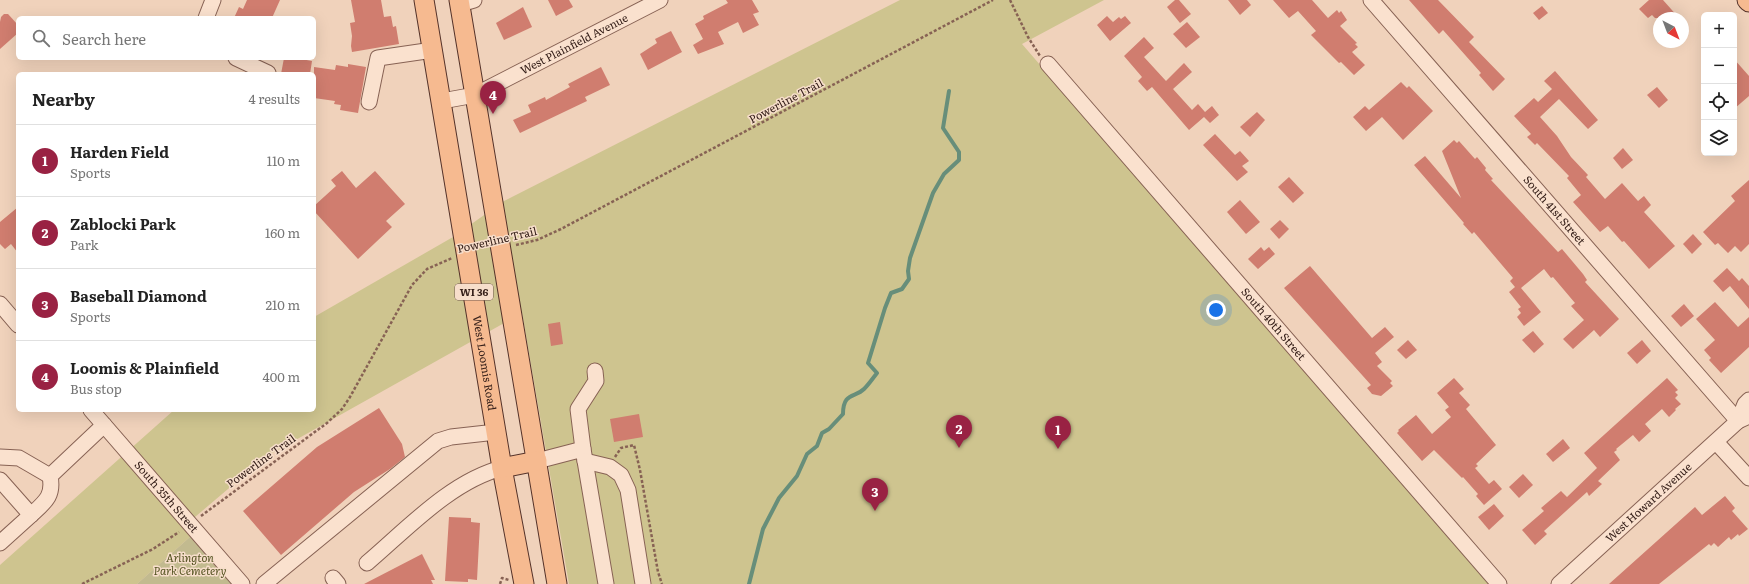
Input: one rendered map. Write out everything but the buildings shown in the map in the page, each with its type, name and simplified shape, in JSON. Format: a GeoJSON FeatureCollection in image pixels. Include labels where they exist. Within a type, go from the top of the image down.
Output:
{"type":"FeatureCollection","features":[{"type":"Feature","properties":{"kind":"main road","name":"West Loomis Road"},"geometry":{"type":"LineString","coordinates":[[424,0],[442,100],[502,468],[516,582]]}},
{"type":"Feature","properties":{"kind":"main road","name":"WI 36"},"geometry":{"type":"LineString","coordinates":[[464,1],[475,94],[557,584]]}},
{"type":"Feature","properties":{"kind":"main road"},"geometry":{"type":"LineString","coordinates":[[502,468],[537,461]]}},
{"type":"Feature","properties":{"kind":"street"},"geometry":{"type":"LineString","coordinates":[[207,16],[213,0]]}},
{"type":"Feature","properties":{"kind":"street","name":"West Plainfield Avenue"},"geometry":{"type":"LineString","coordinates":[[442,100],[475,94],[660,0]]}},
{"type":"Feature","properties":{"kind":"street","name":"South 41st Street"},"geometry":{"type":"LineString","coordinates":[[1371,0],[1744,418]]}},
{"type":"Feature","properties":{"kind":"street"},"geometry":{"type":"LineString","coordinates":[[369,102],[378,58],[433,50]]}},
{"type":"Feature","properties":{"kind":"street"},"geometry":{"type":"LineString","coordinates":[[240,60],[266,72]]}},
{"type":"Feature","properties":{"kind":"street","name":"South 40th Street"},"geometry":{"type":"LineString","coordinates":[[1048,64],[1499,584]]}},
{"type":"Feature","properties":{"kind":"street"},"geometry":{"type":"LineString","coordinates":[[0,304],[16,323]]}},
{"type":"Feature","properties":{"kind":"street"},"geometry":{"type":"LineString","coordinates":[[595,371],[596,381],[578,409],[584,455],[606,584]]}},
{"type":"Feature","properties":{"kind":"street","name":"West Howard Avenue"},"geometry":{"type":"LineString","coordinates":[[1559,584],[1744,418],[1745,404],[1749,400]]}},
{"type":"Feature","properties":{"kind":"street","name":"South 35th Street"},"geometry":{"type":"LineString","coordinates":[[93,412],[242,584]]}},
{"type":"Feature","properties":{"kind":"street"},"geometry":{"type":"LineString","coordinates":[[50,476],[104,425]]}},
{"type":"Feature","properties":{"kind":"street"},"geometry":{"type":"LineString","coordinates":[[264,584],[438,441],[451,437],[496,432]]}},
{"type":"Feature","properties":{"kind":"street"},"geometry":{"type":"LineString","coordinates":[[1716,442],[1749,478]]}},
{"type":"Feature","properties":{"kind":"street"},"geometry":{"type":"LineString","coordinates":[[537,461],[584,455],[610,467],[621,475],[628,490],[642,584]]}},
{"type":"Feature","properties":{"kind":"street"},"geometry":{"type":"LineString","coordinates":[[0,457],[19,458],[50,476],[52,485],[50,494],[31,515],[0,543]]}},
{"type":"Feature","properties":{"kind":"street"},"geometry":{"type":"LineString","coordinates":[[367,563],[428,510],[455,491],[486,472],[502,468]]}},
{"type":"Feature","properties":{"kind":"street"},"geometry":{"type":"LineString","coordinates":[[0,480],[31,515]]}},
{"type":"Feature","properties":{"kind":"path","name":"Powerline Trail"},"geometry":{"type":"LineString","coordinates":[[501,248],[537,240],[561,229],[993,0]]}},
{"type":"Feature","properties":{"kind":"path"},"geometry":{"type":"LineString","coordinates":[[1010,0],[1028,37],[1036,50],[1048,64]]}},
{"type":"Feature","properties":{"kind":"path","name":"Powerline Trail"},"geometry":{"type":"LineString","coordinates":[[82,584],[153,549],[190,524],[334,417],[350,397],[403,300],[420,275],[427,269],[447,260],[467,254]]}},
{"type":"Feature","properties":{"kind":"path"},"geometry":{"type":"LineString","coordinates":[[500,584],[502,578],[516,582]]}},
{"type":"Feature","properties":{"kind":"shaded area"},"geometry":{"type":"Polygon","coordinates":[[[900,0],[1104,0],[1022,44],[1489,584],[569,584],[522,313],[267,456],[195,517],[191,536],[137,584],[0,584],[0,565],[172,412],[316,412],[316,316],[453,237],[504,201],[900,0]]]}},
{"type":"Feature","properties":{"kind":"green space","name":"Arlington Park Cemetery"},"geometry":{"type":"Polygon","coordinates":[[[191,536],[233,584],[137,584],[191,536]]]}},
{"type":"Feature","properties":{"kind":"waterway"},"geometry":{"type":"LineString","coordinates":[[749,584],[763,529],[779,498],[797,476],[807,454],[817,446],[822,433],[829,429],[843,414],[847,399],[861,392],[877,373],[868,363],[885,308],[891,293],[902,289],[909,279],[908,271],[910,258],[933,193],[944,174],[959,160],[959,152],[943,128],[949,91]]}},
{"type":"Feature","properties":{"kind":"place","name":"Loomis & Plainfield"},"geometry":{"type":"Point","coordinates":[493,114]}},
{"type":"Feature","properties":{"kind":"place","name":"Zablocki Park"},"geometry":{"type":"Point","coordinates":[959,448]}},
{"type":"Feature","properties":{"kind":"place","name":"Harden Field"},"geometry":{"type":"Point","coordinates":[1058,449]}},
{"type":"Feature","properties":{"kind":"place","name":"Baseball Diamond"},"geometry":{"type":"Point","coordinates":[875,511]}}]}
